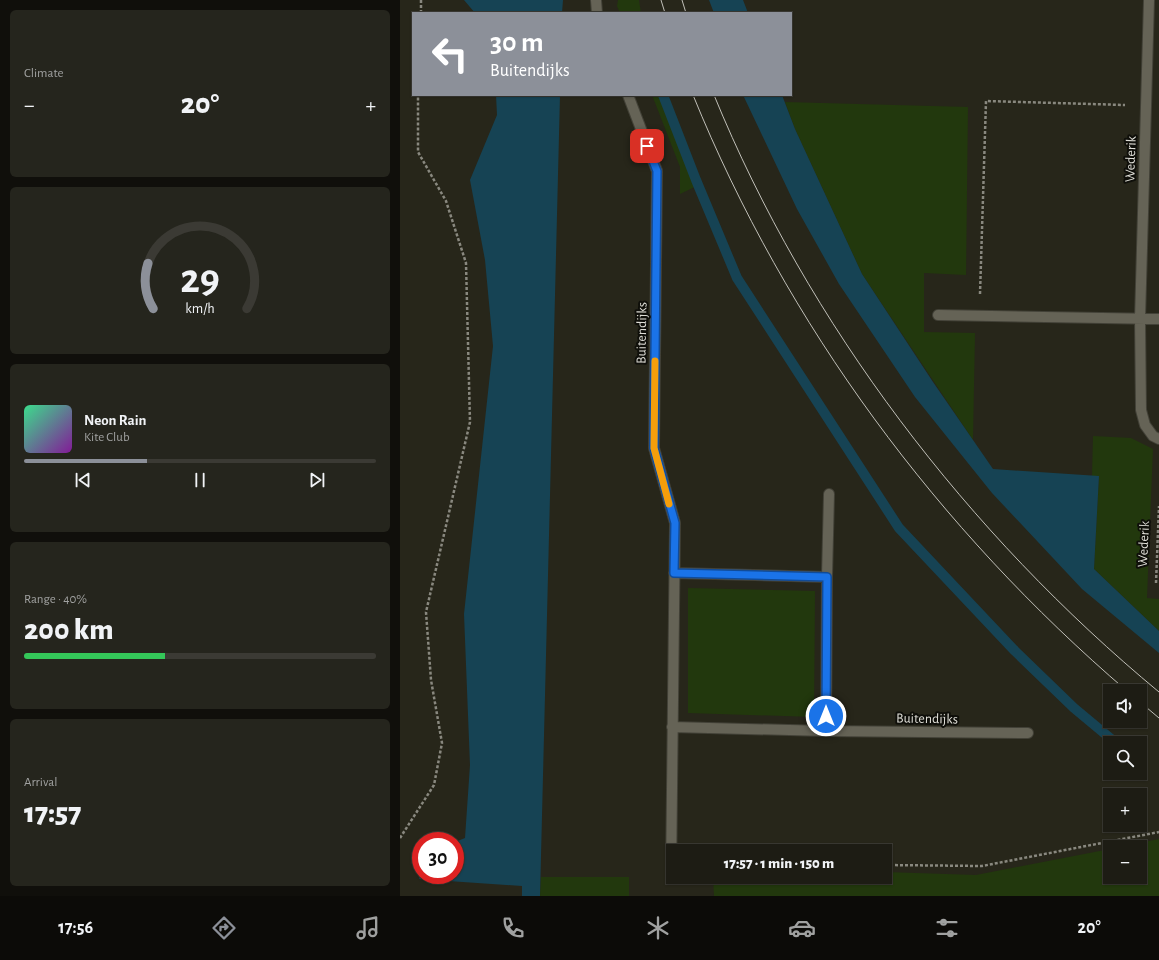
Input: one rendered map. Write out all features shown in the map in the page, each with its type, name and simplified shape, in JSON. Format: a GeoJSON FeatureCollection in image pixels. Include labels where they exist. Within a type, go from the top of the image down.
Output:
{"type":"FeatureCollection","features":[{"type":"Feature","properties":{"kind":"street"},"geometry":{"type":"LineString","coordinates":[[596,0],[597,12]]}},
{"type":"Feature","properties":{"kind":"street","name":"Wederik"},"geometry":{"type":"LineString","coordinates":[[1149,0],[1140,319],[1141,410],[1145,425],[1154,436],[1159,439]]}},
{"type":"Feature","properties":{"kind":"street","name":"Buitendijks"},"geometry":{"type":"LineString","coordinates":[[628,96],[657,171],[654,448],[675,523],[671,844]]}},
{"type":"Feature","properties":{"kind":"street"},"geometry":{"type":"LineString","coordinates":[[938,315],[1159,319]]}},
{"type":"Feature","properties":{"kind":"street"},"geometry":{"type":"LineString","coordinates":[[826,731],[829,494]]}},
{"type":"Feature","properties":{"kind":"street"},"geometry":{"type":"LineString","coordinates":[[674,573],[827,577]]}},
{"type":"Feature","properties":{"kind":"street","name":"Buitendijks"},"geometry":{"type":"LineString","coordinates":[[672,727],[826,731],[1028,733]]}},
{"type":"Feature","properties":{"kind":"path"},"geometry":{"type":"LineString","coordinates":[[421,12],[422,0]]}},
{"type":"Feature","properties":{"kind":"path"},"geometry":{"type":"LineString","coordinates":[[400,838],[434,785],[442,743],[430,680],[426,612],[470,422],[466,263],[446,201],[418,152],[418,96]]}},
{"type":"Feature","properties":{"kind":"path"},"geometry":{"type":"LineString","coordinates":[[980,316],[986,102],[1146,106]]}},
{"type":"Feature","properties":{"kind":"path","name":"Wederik"},"geometry":{"type":"LineString","coordinates":[[1156,583],[1159,506]]}},
{"type":"Feature","properties":{"kind":"path"},"geometry":{"type":"LineString","coordinates":[[892,864],[982,866],[1159,832]]}},
{"type":"Feature","properties":{"kind":"green space"},"geometry":{"type":"Polygon","coordinates":[[[618,0],[639,0],[641,12],[620,12],[617,6],[618,0]]]}},
{"type":"Feature","properties":{"kind":"green space"},"geometry":{"type":"Polygon","coordinates":[[[652,96],[666,96],[701,184],[680,194],[680,167],[652,96]]]}},
{"type":"Feature","properties":{"kind":"green space"},"geometry":{"type":"Polygon","coordinates":[[[785,102],[968,107],[966,275],[924,273],[924,332],[975,333],[973,440],[862,274],[795,129],[785,102]]]}},
{"type":"Feature","properties":{"kind":"green space"},"geometry":{"type":"Polygon","coordinates":[[[1093,436],[1131,438],[1153,449],[1147,598],[1159,599],[1159,631],[1094,569],[1099,476],[1092,476],[1093,436]]]}},
{"type":"Feature","properties":{"kind":"green space"},"geometry":{"type":"Polygon","coordinates":[[[688,588],[815,591],[814,717],[688,713],[688,588]]]}},
{"type":"Feature","properties":{"kind":"green space"},"geometry":{"type":"Polygon","coordinates":[[[1159,839],[1159,896],[714,896],[713,884],[892,884],[892,872],[976,875],[1103,850],[1103,884],[1147,884],[1147,841],[1159,839]]]}},
{"type":"Feature","properties":{"kind":"green space"},"geometry":{"type":"Polygon","coordinates":[[[541,877],[629,877],[629,896],[540,896],[541,877]]]}},
{"type":"Feature","properties":{"kind":"water"},"geometry":{"type":"Polygon","coordinates":[[[464,0],[563,0],[562,12],[474,12],[464,0]]]}},
{"type":"Feature","properties":{"kind":"water"},"geometry":{"type":"Polygon","coordinates":[[[709,0],[743,0],[748,12],[714,12],[709,0]]]}},
{"type":"Feature","properties":{"kind":"water"},"geometry":{"type":"Polygon","coordinates":[[[496,96],[560,96],[540,896],[522,896],[522,886],[464,882],[464,838],[470,765],[464,614],[493,346],[485,260],[470,180],[497,115],[496,96]]]}},
{"type":"Feature","properties":{"kind":"water"},"geometry":{"type":"Polygon","coordinates":[[[743,96],[782,96],[795,129],[862,274],[933,382],[993,469],[1099,476],[1094,569],[1159,631],[1159,653],[1082,589],[992,493],[915,397],[839,284],[797,209],[743,96]]]}},
{"type":"Feature","properties":{"kind":"waterway"},"geometry":{"type":"LineString","coordinates":[[663,96],[696,180],[737,278],[899,528],[1015,651],[1074,708],[1108,736]]}},
{"type":"Feature","properties":{"kind":"tram line"},"geometry":{"type":"LineString","coordinates":[[661,0],[665,12]]}},
{"type":"Feature","properties":{"kind":"tram line"},"geometry":{"type":"LineString","coordinates":[[682,0],[686,12]]}},
{"type":"Feature","properties":{"kind":"tram line"},"geometry":{"type":"LineString","coordinates":[[693,96],[731,180],[774,263],[822,342],[874,419],[931,492],[993,562],[1058,628],[1119,684]]}},
{"type":"Feature","properties":{"kind":"tram line"},"geometry":{"type":"LineString","coordinates":[[714,96],[752,180],[796,263],[846,343],[900,420],[959,494],[1022,564],[1089,630],[1159,692]]}},
{"type":"Feature","properties":{"kind":"tram line"},"geometry":{"type":"LineString","coordinates":[[1147,708],[1159,718]]}},
{"type":"Feature","properties":{"kind":"slow traffic"},"geometry":{"type":"LineString","coordinates":[[655,361],[654,448],[669,504]]}},
{"type":"Feature","properties":{"kind":"route"},"geometry":{"type":"LineString","coordinates":[[647,146],[657,171],[654,448],[675,523],[674,573],[827,577],[826,716]]}}]}
